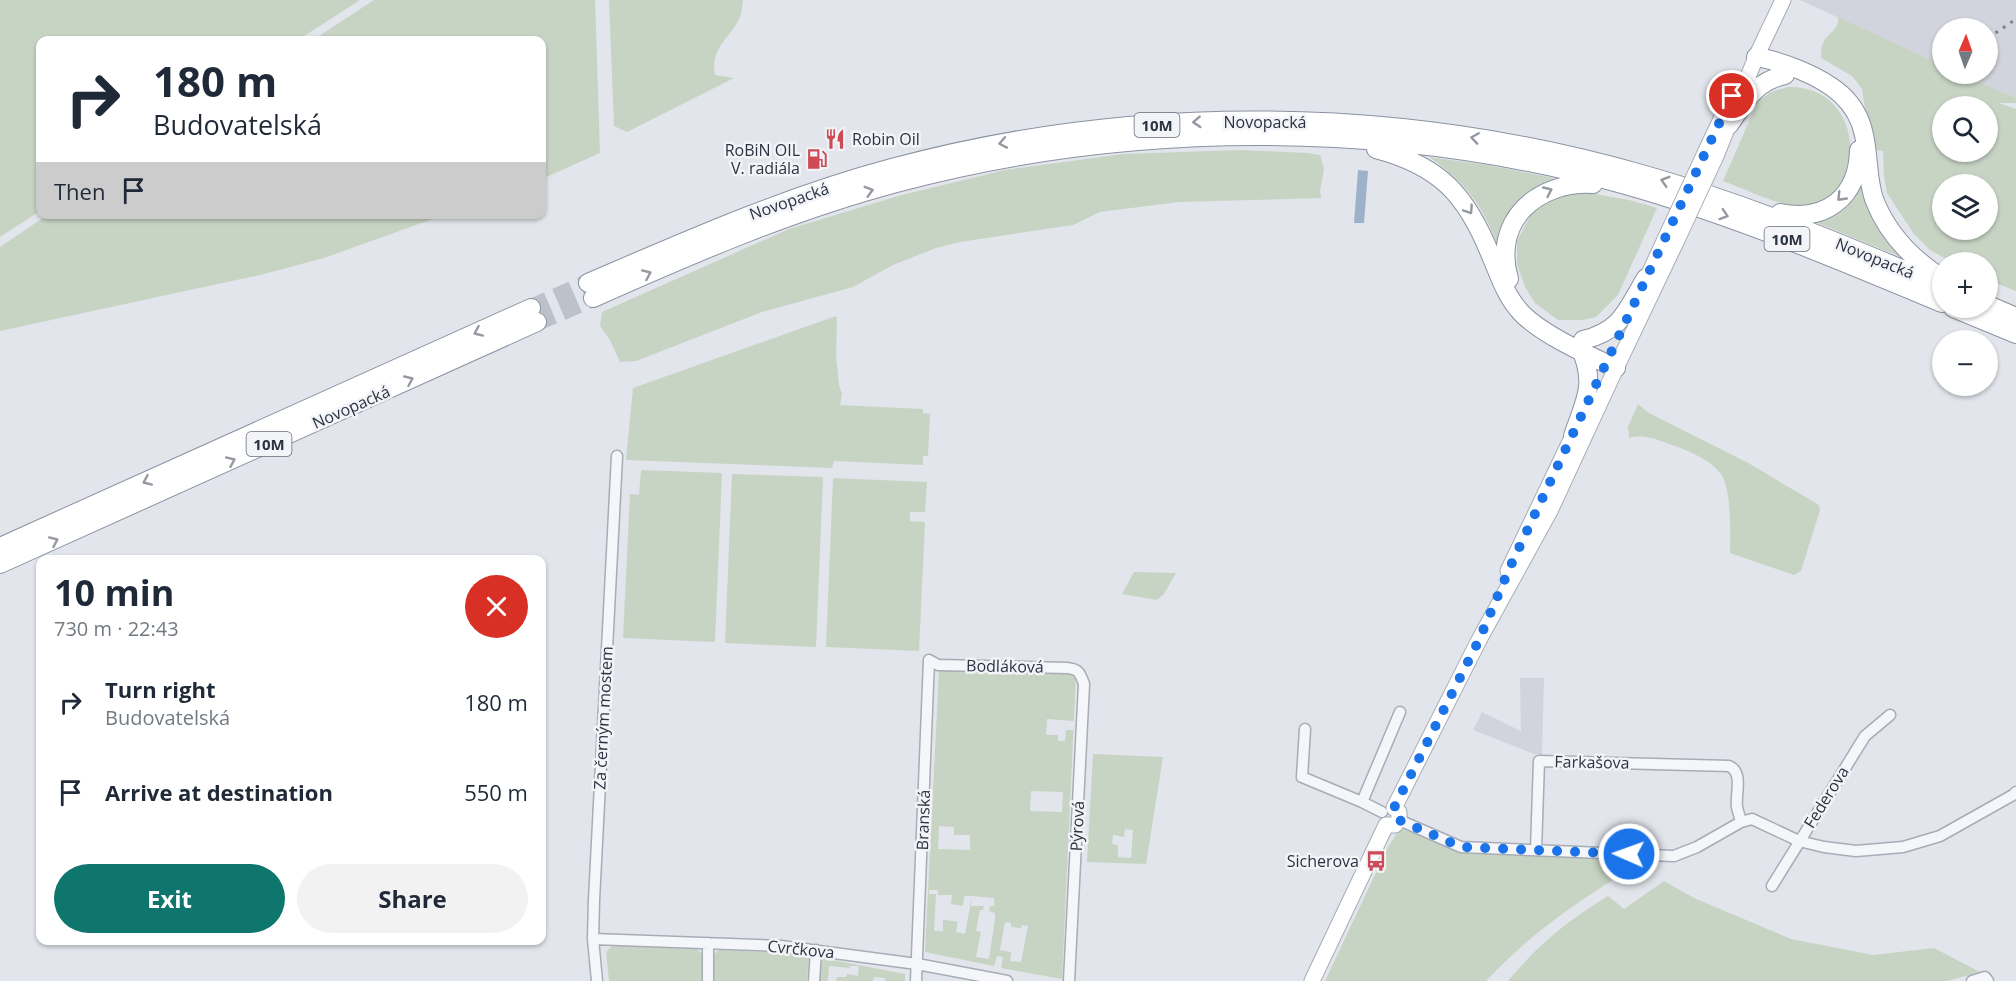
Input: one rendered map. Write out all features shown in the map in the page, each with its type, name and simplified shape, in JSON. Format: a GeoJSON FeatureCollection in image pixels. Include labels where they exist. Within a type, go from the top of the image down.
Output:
{"type":"FeatureCollection","features":[{"type":"Feature","properties":{"kind":"highway"},"geometry":{"type":"LineString","coordinates":[[1741,205],[1790,215],[1810,215],[1821,212],[1836,203],[1847,192],[1859,161],[1859,143],[1855,125],[1837,97],[1808,80],[1773,71],[1756,57]]}},
{"type":"Feature","properties":{"kind":"highway"},"geometry":{"type":"LineString","coordinates":[[1756,57],[1777,61],[1816,77],[1828,83],[1849,102],[1861,124],[1870,184],[1881,213],[1902,245],[1932,272]]}},
{"type":"Feature","properties":{"kind":"highway"},"geometry":{"type":"LineString","coordinates":[[1729,125],[1755,89],[1768,80],[1785,75]]}},
{"type":"Feature","properties":{"kind":"highway","name":"Novopacká"},"geometry":{"type":"LineString","coordinates":[[1932,282],[1741,205],[1644,174],[1586,159],[1496,141],[1420,130],[1333,123],[1219,121],[1141,125],[1017,141],[891,168],[748,215],[591,290],[824,204],[955,169],[1015,157],[1141,141],[1216,137],[1328,138],[1416,145],[1572,172],[1628,186],[1736,220],[1932,299]]}},
{"type":"Feature","properties":{"kind":"highway"},"geometry":{"type":"LineString","coordinates":[[1328,138],[1402,157],[1427,169],[1442,180],[1474,218],[1505,290],[1517,309],[1538,326],[1613,361]]}},
{"type":"Feature","properties":{"kind":"highway"},"geometry":{"type":"LineString","coordinates":[[1573,436],[1589,387],[1583,346],[1538,319],[1521,303],[1506,271],[1506,243],[1512,226],[1521,212],[1532,200],[1546,191],[1574,183],[1628,186]]}},
{"type":"Feature","properties":{"kind":"highway"},"geometry":{"type":"LineString","coordinates":[[1583,346],[1614,327],[1646,278]]}},
{"type":"Feature","properties":{"kind":"highway"},"geometry":{"type":"LineString","coordinates":[[1998,309],[2016,317]]}},
{"type":"Feature","properties":{"kind":"highway","name":"Novopacká"},"geometry":{"type":"LineString","coordinates":[[0,547],[534,315],[0,564]]}},
{"type":"Feature","properties":{"kind":"highway"},"geometry":{"type":"LineString","coordinates":[[1977,318],[2016,334]]}},
{"type":"Feature","properties":{"kind":"street"},"geometry":{"type":"LineString","coordinates":[[1710,155],[1729,125],[1756,57],[1783,0]]}},
{"type":"Feature","properties":{"kind":"street"},"geometry":{"type":"LineString","coordinates":[[1479,640],[1510,567],[1573,436],[1613,361],[1710,155],[1732,96],[1756,57]]}},
{"type":"Feature","properties":{"kind":"street"},"geometry":{"type":"LineString","coordinates":[[1312,981],[1479,640],[1550,511],[1646,278],[1671,238]]}},
{"type":"Feature","properties":{"kind":"street","name":"Za černým mostem"},"geometry":{"type":"LineString","coordinates":[[597,981],[594,900],[617,456]]}},
{"type":"Feature","properties":{"kind":"street","name":"Bodláková"},"geometry":{"type":"LineString","coordinates":[[929,660],[938,665],[1067,668],[1076,669],[1080,673]]}},
{"type":"Feature","properties":{"kind":"street","name":"Branská"},"geometry":{"type":"LineString","coordinates":[[916,981],[929,660]]}},
{"type":"Feature","properties":{"kind":"street","name":"Pýrová"},"geometry":{"type":"LineString","coordinates":[[1069,981],[1084,684],[1080,673]]}},
{"type":"Feature","properties":{"kind":"street"},"geometry":{"type":"LineString","coordinates":[[1362,802],[1400,712]]}},
{"type":"Feature","properties":{"kind":"street","name":"Federova"},"geometry":{"type":"LineString","coordinates":[[1773,886],[1865,736],[1890,715]]}},
{"type":"Feature","properties":{"kind":"street"},"geometry":{"type":"LineString","coordinates":[[1305,729],[1302,777],[1461,847],[1674,856],[1697,847],[1741,822],[1752,819],[1799,841],[1824,847],[1856,851],[1903,848],[1940,836],[2016,792]]}},
{"type":"Feature","properties":{"kind":"street","name":"Farkašova"},"geometry":{"type":"LineString","coordinates":[[1536,850],[1539,761],[1729,766],[1734,768],[1737,774],[1737,807],[1741,822]]}},
{"type":"Feature","properties":{"kind":"street","name":"Cvrčkova"},"geometry":{"type":"LineString","coordinates":[[594,939],[781,946],[917,964],[1007,981]]}},
{"type":"Feature","properties":{"kind":"street"},"geometry":{"type":"LineString","coordinates":[[708,943],[708,981]]}},
{"type":"Feature","properties":{"kind":"street"},"geometry":{"type":"LineString","coordinates":[[814,981],[816,950]]}},
{"type":"Feature","properties":{"kind":"street"},"geometry":{"type":"LineString","coordinates":[[1972,981],[1986,979]]}},
{"type":"Feature","properties":{"kind":"shaded area"},"geometry":{"type":"Polygon","coordinates":[[[1800,0],[2016,0],[2016,98],[1984,84],[1998,84],[1998,18],[1932,18],[1932,60],[1800,0]]]}},
{"type":"Feature","properties":{"kind":"shaded area"},"geometry":{"type":"Polygon","coordinates":[[[1520,678],[1544,678],[1542,754],[1534,754],[1473,730],[1482,712],[1521,731],[1520,678]]]}},
{"type":"Feature","properties":{"kind":"green space"},"geometry":{"type":"Polygon","coordinates":[[[0,0],[360,0],[304,36],[36,36],[36,214],[0,237],[0,0]]]}},
{"type":"Feature","properties":{"kind":"green space"},"geometry":{"type":"Polygon","coordinates":[[[374,0],[595,0],[600,153],[546,177],[546,36],[319,36],[374,0]]]}},
{"type":"Feature","properties":{"kind":"green space"},"geometry":{"type":"Polygon","coordinates":[[[609,0],[743,0],[741,14],[718,49],[714,65],[715,75],[734,78],[627,132],[614,126],[609,0]]]}},
{"type":"Feature","properties":{"kind":"green space"},"geometry":{"type":"Polygon","coordinates":[[[1838,17],[1932,60],[1932,84],[1984,84],[2016,98],[2016,103],[1999,103],[2016,109],[2016,291],[1998,284],[1998,252],[1934,252],[1914,234],[1887,193],[1883,151],[1874,150],[1862,89],[1852,76],[1821,58],[1823,43],[1837,25],[1838,17]]]}},
{"type":"Feature","properties":{"kind":"green space"},"geometry":{"type":"Polygon","coordinates":[[[1788,87],[1815,92],[1834,105],[1846,124],[1850,146],[1847,169],[1838,188],[1821,201],[1797,206],[1770,199],[1723,181],[1758,101],[1771,92],[1788,87]]]}},
{"type":"Feature","properties":{"kind":"green space"},"geometry":{"type":"Polygon","coordinates":[[[1241,150],[1320,155],[1324,169],[1321,198],[1179,202],[1100,212],[1073,225],[960,242],[936,248],[893,265],[853,287],[762,312],[636,361],[620,362],[610,340],[600,326],[602,312],[789,229],[898,196],[1005,170],[1123,154],[1241,150]]]}},
{"type":"Feature","properties":{"kind":"green space"},"geometry":{"type":"Polygon","coordinates":[[[1429,157],[1554,178],[1530,190],[1516,204],[1498,247],[1486,219],[1472,196],[1453,176],[1429,157]]]}},
{"type":"Feature","properties":{"kind":"green space"},"geometry":{"type":"Polygon","coordinates":[[[1863,180],[1906,259],[1815,222],[1832,217],[1845,208],[1855,196],[1863,180]]]}},
{"type":"Feature","properties":{"kind":"green space"},"geometry":{"type":"Polygon","coordinates":[[[1590,193],[1657,208],[1618,295],[1596,317],[1582,320],[1558,320],[1535,303],[1525,287],[1517,264],[1517,241],[1534,209],[1547,199],[1566,194],[1590,193]]]}},
{"type":"Feature","properties":{"kind":"green space"},"geometry":{"type":"Polygon","coordinates":[[[42,219],[433,219],[324,258],[260,275],[0,331],[0,247],[42,219]]]}},
{"type":"Feature","properties":{"kind":"green space"},"geometry":{"type":"Polygon","coordinates":[[[836,316],[836,355],[842,394],[840,405],[923,409],[923,413],[930,414],[928,456],[923,456],[923,465],[834,461],[832,468],[626,460],[633,388],[836,316]]]}},
{"type":"Feature","properties":{"kind":"green space"},"geometry":{"type":"Polygon","coordinates":[[[1638,404],[1649,413],[1750,464],[1819,505],[1820,510],[1801,571],[1794,575],[1730,553],[1729,501],[1725,481],[1721,474],[1704,459],[1683,449],[1659,440],[1629,438],[1628,427],[1638,404]]]}},
{"type":"Feature","properties":{"kind":"green space"},"geometry":{"type":"Polygon","coordinates":[[[641,470],[722,473],[715,642],[623,638],[630,494],[639,495],[641,470]]]}},
{"type":"Feature","properties":{"kind":"green space"},"geometry":{"type":"Polygon","coordinates":[[[732,474],[823,477],[816,647],[725,643],[732,474]]]}},
{"type":"Feature","properties":{"kind":"green space"},"geometry":{"type":"Polygon","coordinates":[[[833,478],[927,482],[925,512],[910,512],[910,521],[925,522],[919,651],[826,647],[833,478]]]}},
{"type":"Feature","properties":{"kind":"green space"},"geometry":{"type":"Polygon","coordinates":[[[1134,572],[1176,573],[1164,594],[1157,600],[1122,594],[1134,572]]]}},
{"type":"Feature","properties":{"kind":"green space"},"geometry":{"type":"Polygon","coordinates":[[[939,670],[1076,674],[1074,721],[1047,719],[1046,735],[1058,735],[1058,741],[1065,741],[1066,730],[1073,730],[1074,723],[1062,979],[1001,968],[1003,957],[997,956],[994,966],[925,952],[939,670]],[[1031,791],[1030,811],[1062,812],[1063,792],[1031,791]],[[939,826],[938,849],[970,850],[970,835],[954,835],[954,827],[939,826]],[[929,890],[929,894],[936,894],[934,931],[943,931],[943,920],[947,920],[958,922],[956,932],[965,934],[972,896],[964,896],[963,906],[951,904],[952,895],[938,895],[938,890],[929,890]],[[972,896],[971,906],[984,906],[983,910],[980,910],[976,931],[981,932],[976,957],[989,959],[995,913],[989,911],[990,906],[994,906],[994,898],[972,896]],[[1005,922],[1000,950],[1011,952],[1010,961],[1021,962],[1028,926],[1011,927],[1011,923],[1005,922]]]}},
{"type":"Feature","properties":{"kind":"green space"},"geometry":{"type":"Polygon","coordinates":[[[1093,754],[1163,757],[1146,864],[1087,862],[1093,754]],[[1125,829],[1124,837],[1113,835],[1112,844],[1118,845],[1118,857],[1131,858],[1133,830],[1125,829]]]}},
{"type":"Feature","properties":{"kind":"green space"},"geometry":{"type":"Polygon","coordinates":[[[1400,828],[1459,851],[1609,859],[1618,877],[1548,924],[1486,981],[1325,981],[1387,849],[1400,828]]]}},
{"type":"Feature","properties":{"kind":"green space"},"geometry":{"type":"Polygon","coordinates":[[[1664,881],[1694,898],[1791,939],[1873,955],[1934,948],[1980,972],[1947,981],[1508,981],[1531,955],[1566,924],[1608,896],[1624,909],[1664,881]]]}},
{"type":"Feature","properties":{"kind":"green space"},"geometry":{"type":"Polygon","coordinates":[[[612,946],[697,949],[702,954],[702,981],[609,981],[606,952],[612,946]]]}},
{"type":"Feature","properties":{"kind":"green space"},"geometry":{"type":"Polygon","coordinates":[[[719,950],[805,954],[809,957],[807,981],[714,981],[714,954],[719,950]]]}},
{"type":"Feature","properties":{"kind":"green space"},"geometry":{"type":"Polygon","coordinates":[[[822,958],[905,974],[905,981],[885,981],[885,978],[874,977],[873,981],[836,981],[837,977],[846,977],[847,974],[858,976],[859,966],[850,966],[850,968],[829,966],[828,981],[820,981],[822,958]]]}},
{"type":"Feature","properties":{"kind":"water"},"geometry":{"type":"Polygon","coordinates":[[[1358,170],[1368,171],[1364,223],[1354,223],[1358,170]]]}},
{"type":"Feature","properties":{"kind":"tunnel"},"geometry":{"type":"LineString","coordinates":[[531,308],[588,283]]}},
{"type":"Feature","properties":{"kind":"tunnel"},"geometry":{"type":"LineString","coordinates":[[537,322],[593,298]]}},
{"type":"Feature","properties":{"kind":"railway"},"geometry":{"type":"LineString","coordinates":[[1998,31],[2016,19]]}},
{"type":"Feature","properties":{"kind":"place","name":"Robin Oil"},"geometry":{"type":"Point","coordinates":[835,139]}},
{"type":"Feature","properties":{"kind":"place","name":"RoBiN OIL V. radiála"},"geometry":{"type":"Point","coordinates":[817,159]}},
{"type":"Feature","properties":{"kind":"place","name":"Sicherova"},"geometry":{"type":"Point","coordinates":[1376,861]}},
{"type":"Feature","properties":{"kind":"route"},"geometry":{"type":"LineString","coordinates":[[1629,854],[1461,847],[1399,820],[1399,812],[1394,808],[1479,640],[1510,567],[1732,96]]}}]}
